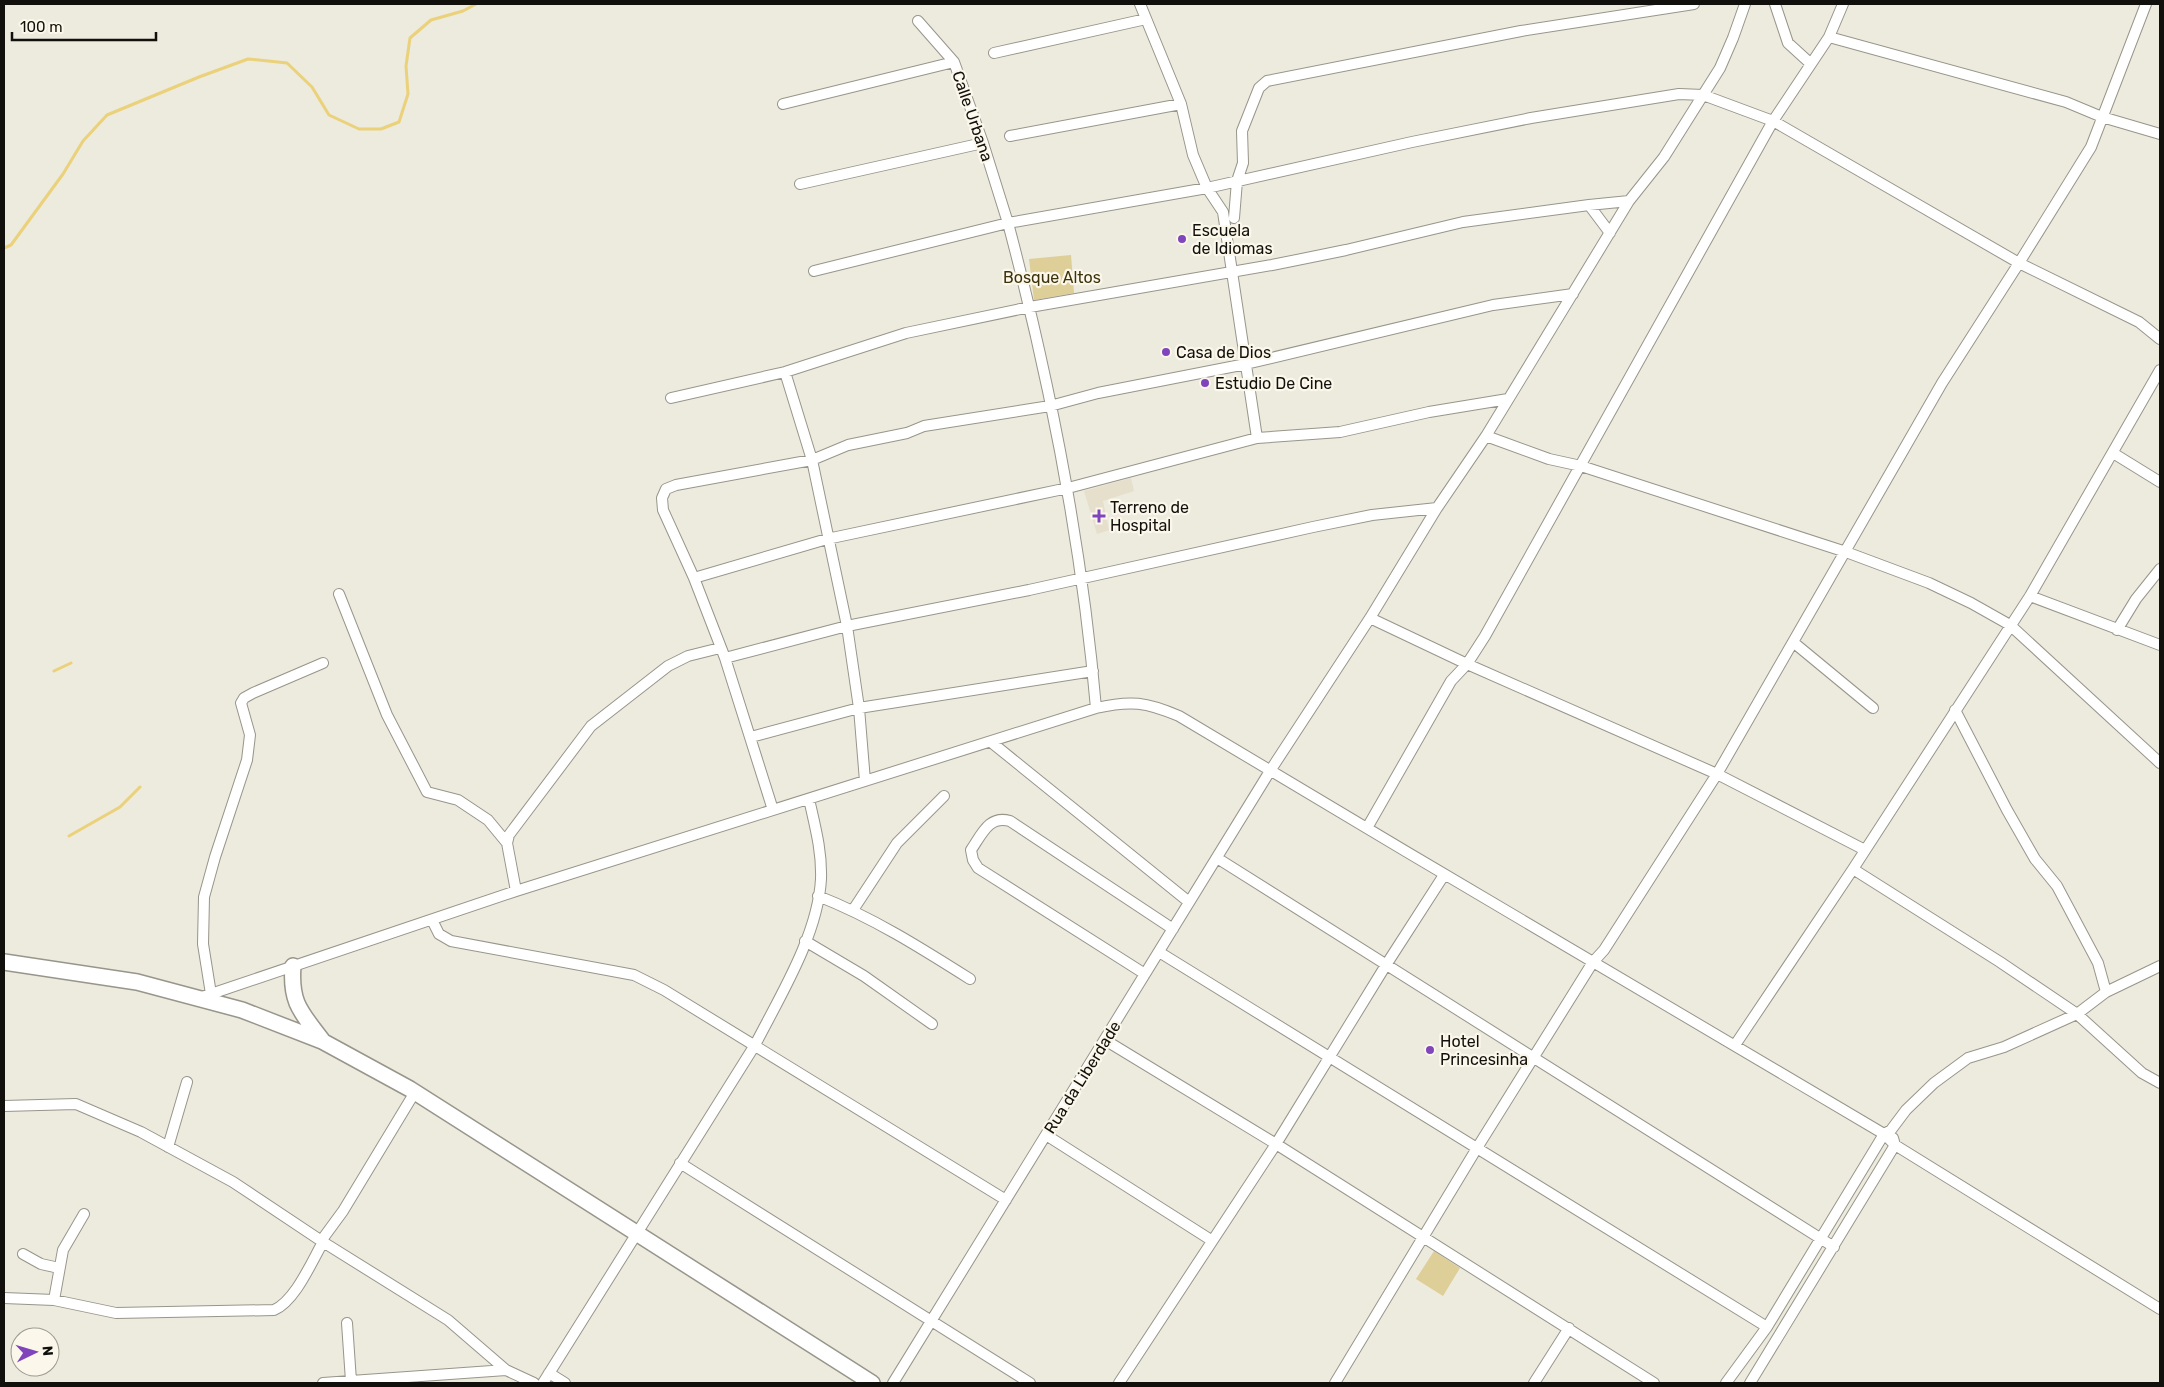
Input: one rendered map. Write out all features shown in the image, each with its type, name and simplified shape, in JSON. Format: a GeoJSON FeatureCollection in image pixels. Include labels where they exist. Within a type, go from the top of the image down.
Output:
{"type":"FeatureCollection","features":[{"type":"Feature","properties":{"kind":"main road"},"geometry":{"type":"LineString","coordinates":[[4,962],[137,982],[205,996],[322,1041],[414,1092],[872,1383]]}},
{"type":"Feature","properties":{"kind":"main road"},"geometry":{"type":"LineString","coordinates":[[293,966],[291,984],[295,1000],[304,1017],[322,1041]]}},
{"type":"Feature","properties":{"kind":"street"},"geometry":{"type":"LineString","coordinates":[[1140,4],[1181,104],[1193,155],[1207,188],[1222,212],[1233,272],[1257,438]]}},
{"type":"Feature","properties":{"kind":"street"},"geometry":{"type":"LineString","coordinates":[[1234,218],[1237,181],[1243,163],[1242,131],[1259,88],[1267,82],[1521,31],[1694,4]]}},
{"type":"Feature","properties":{"kind":"street","name":"Rua da Liberdade"},"geometry":{"type":"LineString","coordinates":[[893,1383],[1270,771],[1370,618],[1437,508],[1486,436],[1629,202],[1664,157],[1720,68],[1734,38],[1745,4]]}},
{"type":"Feature","properties":{"kind":"street"},"geometry":{"type":"LineString","coordinates":[[1775,4],[1788,43],[1811,64]]}},
{"type":"Feature","properties":{"kind":"street"},"geometry":{"type":"LineString","coordinates":[[1367,828],[1452,681],[1467,664],[1485,636],[1774,121],[1829,37],[1842,4]]}},
{"type":"Feature","properties":{"kind":"street"},"geometry":{"type":"LineString","coordinates":[[1335,1383],[1476,1148],[1593,962],[1604,950],[1717,774],[1942,383],[2019,264],[2091,146],[2146,4]]}},
{"type":"Feature","properties":{"kind":"street"},"geometry":{"type":"LineString","coordinates":[[994,53],[1146,19]]}},
{"type":"Feature","properties":{"kind":"street","name":"Calle Urbana"},"geometry":{"type":"LineString","coordinates":[[918,21],[954,62],[1008,223],[1030,306],[1068,488],[1083,577],[1096,708]]}},
{"type":"Feature","properties":{"kind":"street"},"geometry":{"type":"LineString","coordinates":[[1829,37],[2066,102],[2102,117],[2160,134]]}},
{"type":"Feature","properties":{"kind":"street"},"geometry":{"type":"LineString","coordinates":[[783,104],[954,62]]}},
{"type":"Feature","properties":{"kind":"street"},"geometry":{"type":"LineString","coordinates":[[814,270],[1008,223],[1207,188],[1412,142],[1531,118],[1679,94],[1703,95],[1774,121],[2019,264],[2139,322],[2160,339]]}},
{"type":"Feature","properties":{"kind":"street"},"geometry":{"type":"LineString","coordinates":[[1010,136],[1181,104]]}},
{"type":"Feature","properties":{"kind":"street"},"geometry":{"type":"LineString","coordinates":[[800,184],[983,144]]}},
{"type":"Feature","properties":{"kind":"street"},"geometry":{"type":"LineString","coordinates":[[671,398],[785,372],[906,333],[1030,306],[1233,272],[1340,251],[1463,222],[1589,205],[1629,202]]}},
{"type":"Feature","properties":{"kind":"street"},"geometry":{"type":"LineString","coordinates":[[1589,205],[1610,233]]}},
{"type":"Feature","properties":{"kind":"street"},"geometry":{"type":"LineString","coordinates":[[773,810],[725,658],[694,578],[663,510],[662,498],[666,489],[676,485],[812,460],[848,445],[907,432],[924,426],[1050,406],[1088,396],[1246,364],[1493,305],[1573,294]]}},
{"type":"Feature","properties":{"kind":"street"},"geometry":{"type":"LineString","coordinates":[[1735,1045],[1853,869],[2030,596],[2160,370]]}},
{"type":"Feature","properties":{"kind":"street"},"geometry":{"type":"LineString","coordinates":[[785,372],[812,460],[847,626],[859,708],[865,782]]}},
{"type":"Feature","properties":{"kind":"street"},"geometry":{"type":"LineString","coordinates":[[694,578],[828,539],[1068,488],[1257,438],[1340,432],[1429,412],[1508,399]]}},
{"type":"Feature","properties":{"kind":"street"},"geometry":{"type":"LineString","coordinates":[[1486,436],[1549,459],[1581,466],[1846,552],[1929,583],[1971,603],[2010,625],[2160,762]]}},
{"type":"Feature","properties":{"kind":"street"},"geometry":{"type":"LineString","coordinates":[[2113,453],[2160,482]]}},
{"type":"Feature","properties":{"kind":"street"},"geometry":{"type":"LineString","coordinates":[[725,658],[847,626],[1020,592],[1372,515],[1437,508]]}},
{"type":"Feature","properties":{"kind":"street"},"geometry":{"type":"LineString","coordinates":[[2117,630],[2136,599],[2160,569]]}},
{"type":"Feature","properties":{"kind":"street"},"geometry":{"type":"LineString","coordinates":[[339,594],[387,715],[427,792],[458,800],[488,820],[507,843]]}},
{"type":"Feature","properties":{"kind":"street"},"geometry":{"type":"LineString","coordinates":[[2030,596],[2160,645]]}},
{"type":"Feature","properties":{"kind":"street"},"geometry":{"type":"LineString","coordinates":[[1370,618],[1467,664],[1717,774],[1865,850]]}},
{"type":"Feature","properties":{"kind":"street"},"geometry":{"type":"LineString","coordinates":[[1793,642],[1874,708]]}},
{"type":"Feature","properties":{"kind":"street"},"geometry":{"type":"LineString","coordinates":[[516,891],[507,843],[509,834],[591,726],[668,666],[688,656],[720,648]]}},
{"type":"Feature","properties":{"kind":"street"},"geometry":{"type":"LineString","coordinates":[[323,663],[253,693],[244,698],[241,703],[250,735],[247,760],[204,897],[205,996],[516,891],[1096,708],[1131,702],[1156,707],[1179,716],[1444,875],[1887,1132],[1895,1145],[2160,1309]]}},
{"type":"Feature","properties":{"kind":"street"},"geometry":{"type":"LineString","coordinates":[[751,737],[859,708],[1093,671]]}},
{"type":"Feature","properties":{"kind":"street"},"geometry":{"type":"LineString","coordinates":[[1955,710],[2007,810],[2035,859],[2061,894],[2098,963],[2106,992]]}},
{"type":"Feature","properties":{"kind":"street"},"geometry":{"type":"LineString","coordinates":[[991,742],[1189,902]]}},
{"type":"Feature","properties":{"kind":"street"},"geometry":{"type":"LineString","coordinates":[[853,910],[897,843],[944,796]]}},
{"type":"Feature","properties":{"kind":"street"},"geometry":{"type":"LineString","coordinates":[[543,1383],[754,1045],[783,990],[805,942],[821,879],[819,842],[809,799]]}},
{"type":"Feature","properties":{"kind":"street"},"geometry":{"type":"LineString","coordinates":[[1145,974],[978,868],[970,850],[991,821],[1001,818],[1010,820],[1173,929]]}},
{"type":"Feature","properties":{"kind":"street"},"geometry":{"type":"LineString","coordinates":[[1217,858],[1534,1057],[1820,1240],[1834,1247]]}},
{"type":"Feature","properties":{"kind":"street"},"geometry":{"type":"LineString","coordinates":[[1853,869],[2000,962],[2077,1014],[2142,1073],[2160,1083]]}},
{"type":"Feature","properties":{"kind":"street"},"geometry":{"type":"LineString","coordinates":[[1119,1383],[1211,1240],[1276,1144],[1329,1056],[1444,875]]}},
{"type":"Feature","properties":{"kind":"street"},"geometry":{"type":"LineString","coordinates":[[818,896],[853,910],[914,943],[970,979]]}},
{"type":"Feature","properties":{"kind":"street"},"geometry":{"type":"LineString","coordinates":[[432,920],[439,934],[451,941],[634,975],[664,990],[1006,1200]]}},
{"type":"Feature","properties":{"kind":"street"},"geometry":{"type":"LineString","coordinates":[[805,942],[864,976],[932,1024]]}},
{"type":"Feature","properties":{"kind":"street"},"geometry":{"type":"LineString","coordinates":[[1159,952],[1767,1327]]}},
{"type":"Feature","properties":{"kind":"street"},"geometry":{"type":"LineString","coordinates":[[1726,1383],[1767,1327],[1887,1132],[1906,1110],[1934,1083],[1968,1058],[2004,1047],[2077,1014],[2106,992],[2160,966]]}},
{"type":"Feature","properties":{"kind":"street"},"geometry":{"type":"LineString","coordinates":[[1105,1040],[1276,1144],[1654,1383]]}},
{"type":"Feature","properties":{"kind":"street"},"geometry":{"type":"LineString","coordinates":[[168,1147],[187,1082]]}},
{"type":"Feature","properties":{"kind":"street"},"geometry":{"type":"LineString","coordinates":[[4,1298],[54,1300],[116,1313],[274,1310],[284,1306],[322,1242],[343,1212],[414,1092]]}},
{"type":"Feature","properties":{"kind":"street"},"geometry":{"type":"LineString","coordinates":[[4,1106],[76,1104],[105,1115],[168,1147],[232,1182],[322,1242],[448,1320],[506,1370],[534,1383]]}},
{"type":"Feature","properties":{"kind":"street"},"geometry":{"type":"LineString","coordinates":[[1046,1135],[1211,1240]]}},
{"type":"Feature","properties":{"kind":"street"},"geometry":{"type":"LineString","coordinates":[[1750,1383],[1895,1145]]}},
{"type":"Feature","properties":{"kind":"street"},"geometry":{"type":"LineString","coordinates":[[680,1163],[1030,1383]]}},
{"type":"Feature","properties":{"kind":"street"},"geometry":{"type":"LineString","coordinates":[[54,1300],[63,1250],[84,1214]]}},
{"type":"Feature","properties":{"kind":"street"},"geometry":{"type":"LineString","coordinates":[[23,1254],[41,1264],[59,1268]]}},
{"type":"Feature","properties":{"kind":"street"},"geometry":{"type":"LineString","coordinates":[[347,1323],[351,1381]]}},
{"type":"Feature","properties":{"kind":"street"},"geometry":{"type":"LineString","coordinates":[[1534,1383],[1569,1328]]}},
{"type":"Feature","properties":{"kind":"street"},"geometry":{"type":"LineString","coordinates":[[324,1383],[506,1370]]}},
{"type":"Feature","properties":{"kind":"street"},"geometry":{"type":"LineString","coordinates":[[549,1373],[565,1383]]}},
{"type":"Feature","properties":{"kind":"shaded area","name":"Terreno de Hospital"},"geometry":{"type":"Polygon","coordinates":[[[1131,478],[1134,491],[1103,501],[1109,530],[1097,534],[1084,491],[1131,478]]]}},
{"type":"Feature","properties":{"kind":"green space","name":"Bosque Altos"},"geometry":{"type":"Polygon","coordinates":[[[1071,255],[1074,293],[1034,300],[1029,259],[1071,255]]]}},
{"type":"Feature","properties":{"kind":"green space"},"geometry":{"type":"Polygon","coordinates":[[[1434,1251],[1460,1268],[1443,1296],[1416,1279],[1434,1251]]]}},
{"type":"Feature","properties":{"kind":"waterway"},"geometry":{"type":"LineString","coordinates":[[4,248],[11,245],[63,174],[83,141],[107,115],[248,59],[287,63],[312,87],[329,115],[359,129],[381,129],[399,122],[408,94],[406,66],[410,38],[431,20],[463,11],[476,4]]}},
{"type":"Feature","properties":{"kind":"waterway"},"geometry":{"type":"LineString","coordinates":[[54,671],[71,663]]}},
{"type":"Feature","properties":{"kind":"waterway"},"geometry":{"type":"LineString","coordinates":[[69,836],[120,807],[140,787]]}},
{"type":"Feature","properties":{"kind":"place","name":"Escuela de Idiomas"},"geometry":{"type":"Point","coordinates":[1182,239]}},
{"type":"Feature","properties":{"kind":"place","name":"Casa de Dios"},"geometry":{"type":"Point","coordinates":[1166,352]}},
{"type":"Feature","properties":{"kind":"place","name":"Estudio De Cine"},"geometry":{"type":"Point","coordinates":[1205,383]}},
{"type":"Feature","properties":{"kind":"place","name":"Terreno de Hospital"},"geometry":{"type":"Point","coordinates":[1099,516]}},
{"type":"Feature","properties":{"kind":"place","name":"Hotel Princesinha"},"geometry":{"type":"Point","coordinates":[1430,1050]}}]}
